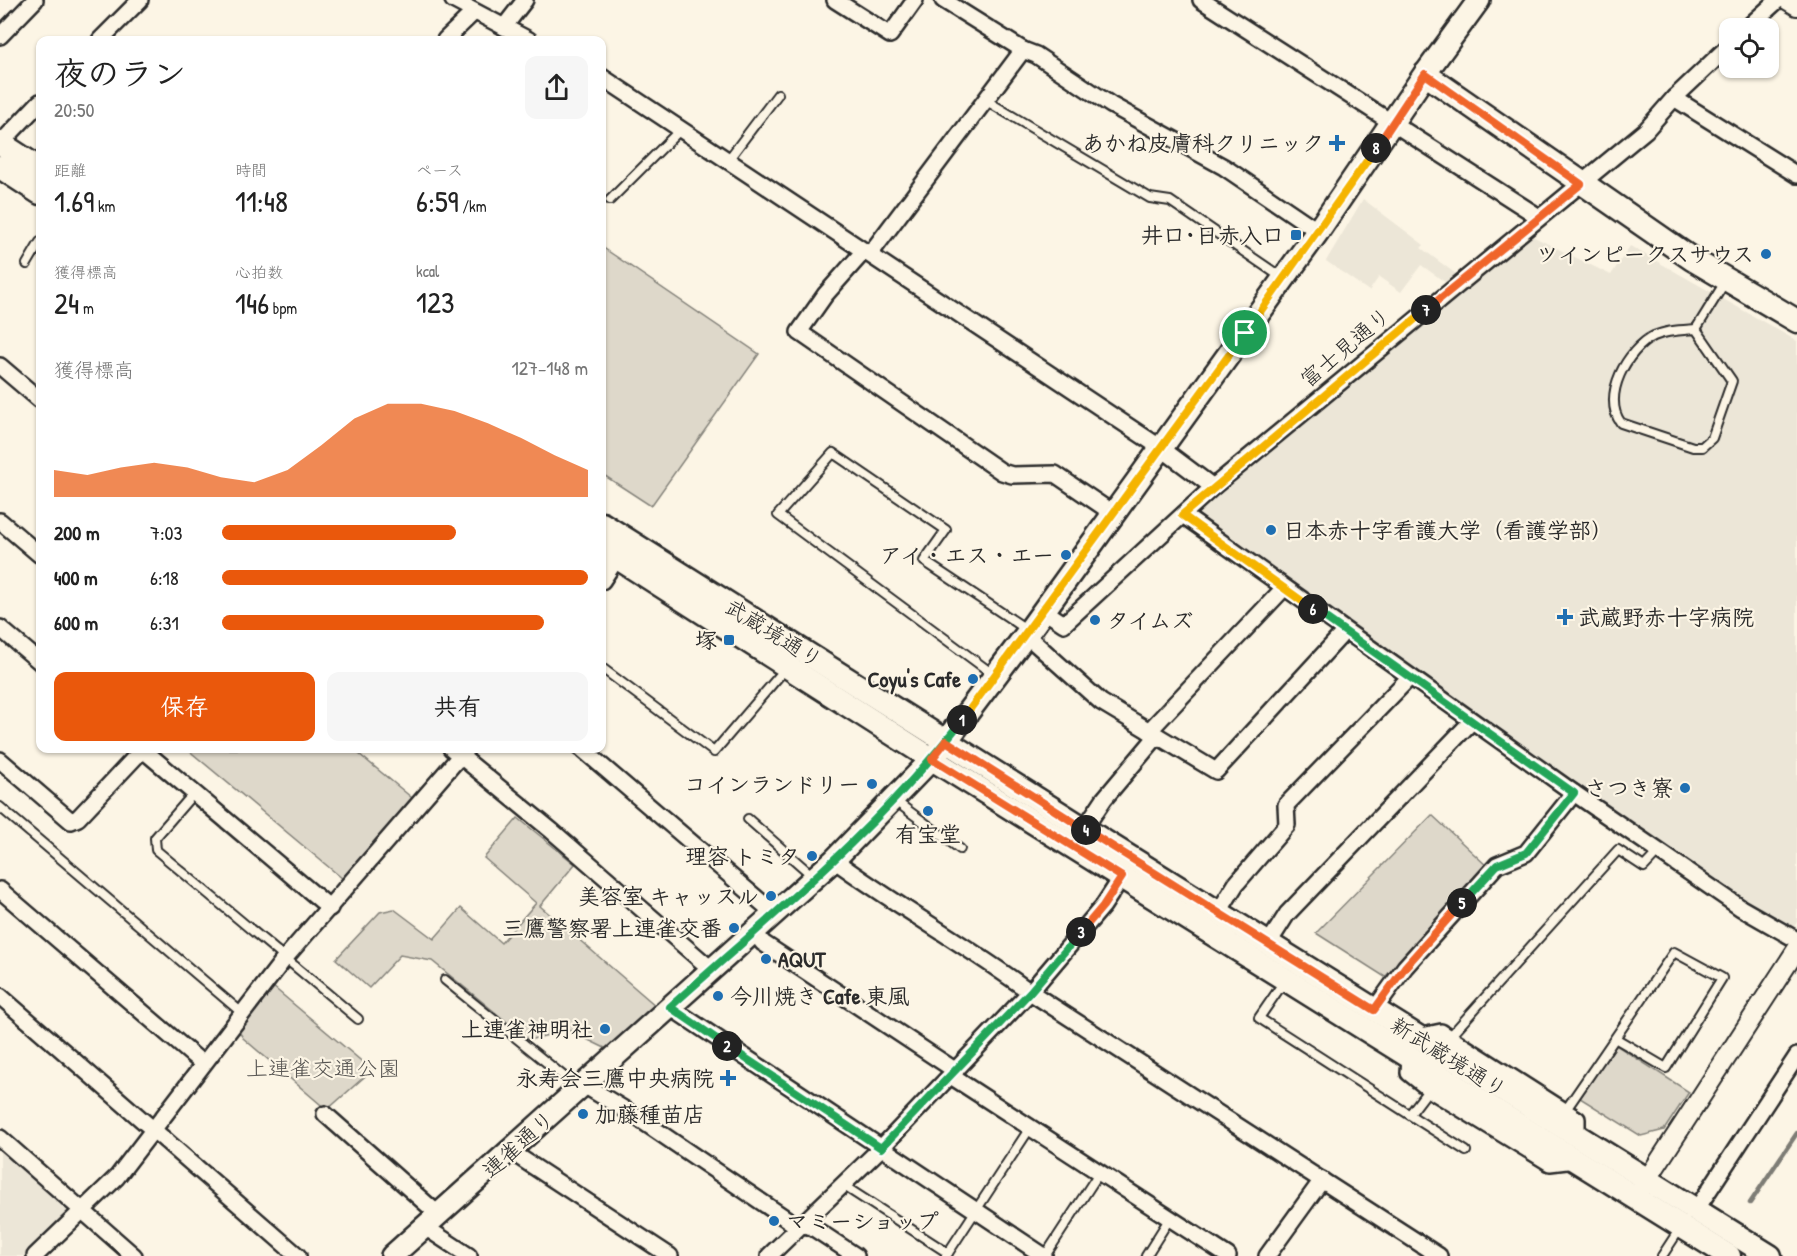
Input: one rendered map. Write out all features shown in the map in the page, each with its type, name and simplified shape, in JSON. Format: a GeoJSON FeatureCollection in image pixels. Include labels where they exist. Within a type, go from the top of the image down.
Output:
{"type":"FeatureCollection","features":[{"type":"Feature","properties":{"kind":"main road","name":"連雀通り"},"geometry":{"type":"LineString","coordinates":[[392,1256],[815,878],[894,800],[939,750],[996,676],[1318,231],[1394,123],[1425,74],[1479,0]]}},
{"type":"Feature","properties":{"kind":"main road"},"geometry":{"type":"LineString","coordinates":[[1425,74],[1581,184],[1726,280],[1797,321]]}},
{"type":"Feature","properties":{"kind":"main road"},"geometry":{"type":"LineString","coordinates":[[0,143],[36,166]]}},
{"type":"Feature","properties":{"kind":"main road"},"geometry":{"type":"LineString","coordinates":[[0,166],[36,189]]}},
{"type":"Feature","properties":{"kind":"main road","name":"武蔵境通り"},"geometry":{"type":"LineString","coordinates":[[606,527],[939,750]]}},
{"type":"Feature","properties":{"kind":"main road","name":"武蔵境通り"},"geometry":{"type":"LineString","coordinates":[[609,553],[787,667],[939,750]]}},
{"type":"Feature","properties":{"kind":"main road","name":"新武蔵境通り"},"geometry":{"type":"LineString","coordinates":[[939,750],[1084,829],[1374,1010],[1413,1047],[1575,1160],[1641,1189]]}},
{"type":"Feature","properties":{"kind":"main road","name":"新武蔵境通り"},"geometry":{"type":"LineString","coordinates":[[939,750],[1122,877],[1286,979],[1577,1137],[1641,1189],[1688,1219],[1770,1256]]}},
{"type":"Feature","properties":{"kind":"main road","name":"新武蔵境通り"},"geometry":{"type":"LineString","coordinates":[[1688,1219],[1729,1256]]}},
{"type":"Feature","properties":{"kind":"street"},"geometry":{"type":"LineString","coordinates":[[0,36],[35,0]]}},
{"type":"Feature","properties":{"kind":"street"},"geometry":{"type":"LineString","coordinates":[[104,36],[140,0]]}},
{"type":"Feature","properties":{"kind":"street"},"geometry":{"type":"LineString","coordinates":[[453,0],[522,36]]}},
{"type":"Feature","properties":{"kind":"street"},"geometry":{"type":"LineString","coordinates":[[504,27],[525,0]]}},
{"type":"Feature","properties":{"kind":"street"},"geometry":{"type":"LineString","coordinates":[[835,0],[890,35],[915,0]]}},
{"type":"Feature","properties":{"kind":"street"},"geometry":{"type":"LineString","coordinates":[[943,0],[1023,50],[1036,55],[1111,105],[1224,167],[1318,231]]}},
{"type":"Feature","properties":{"kind":"street"},"geometry":{"type":"LineString","coordinates":[[1201,0],[1539,217]]}},
{"type":"Feature","properties":{"kind":"street"},"geometry":{"type":"LineString","coordinates":[[1758,18],[1778,0]]}},
{"type":"Feature","properties":{"kind":"street"},"geometry":{"type":"LineString","coordinates":[[1787,0],[1797,6]]}},
{"type":"Feature","properties":{"kind":"street"},"geometry":{"type":"LineString","coordinates":[[450,36],[474,12]]}},
{"type":"Feature","properties":{"kind":"street"},"geometry":{"type":"LineString","coordinates":[[1023,50],[867,252],[825,295],[799,332],[1002,472],[1012,475],[1055,474],[1114,514]]}},
{"type":"Feature","properties":{"kind":"street","name":"富士見通り"},"geometry":{"type":"LineString","coordinates":[[1043,610],[1064,624],[1213,487],[1646,130],[1674,98],[1719,55]]}},
{"type":"Feature","properties":{"kind":"street"},"geometry":{"type":"LineString","coordinates":[[606,80],[1161,448],[1213,487]]}},
{"type":"Feature","properties":{"kind":"street"},"geometry":{"type":"LineString","coordinates":[[1674,98],[1797,175]]}},
{"type":"Feature","properties":{"kind":"street"},"geometry":{"type":"LineString","coordinates":[[0,143],[36,106]]}},
{"type":"Feature","properties":{"kind":"street"},"geometry":{"type":"LineString","coordinates":[[0,366],[36,397]]}},
{"type":"Feature","properties":{"kind":"street"},"geometry":{"type":"LineString","coordinates":[[1182,515],[1574,793],[1741,908],[1797,940]]}},
{"type":"Feature","properties":{"kind":"street"},"geometry":{"type":"LineString","coordinates":[[0,521],[36,552]]}},
{"type":"Feature","properties":{"kind":"street"},"geometry":{"type":"LineString","coordinates":[[1084,829],[1153,733],[1284,588]]}},
{"type":"Feature","properties":{"kind":"street"},"geometry":{"type":"LineString","coordinates":[[0,628],[36,659]]}},
{"type":"Feature","properties":{"kind":"street"},"geometry":{"type":"LineString","coordinates":[[1027,633],[1101,702],[1216,771],[1345,631]]}},
{"type":"Feature","properties":{"kind":"street"},"geometry":{"type":"LineString","coordinates":[[1218,913],[1236,884],[1287,825],[1286,805],[1410,677]]}},
{"type":"Feature","properties":{"kind":"street"},"geometry":{"type":"LineString","coordinates":[[1268,944],[1287,914],[1472,721]]}},
{"type":"Feature","properties":{"kind":"street"},"geometry":{"type":"LineString","coordinates":[[0,760],[71,820],[78,818],[138,753]]}},
{"type":"Feature","properties":{"kind":"street"},"geometry":{"type":"LineString","coordinates":[[147,753],[330,908]]}},
{"type":"Feature","properties":{"kind":"street"},"geometry":{"type":"LineString","coordinates":[[35,1256],[117,1178],[285,958],[330,908],[458,753]]}},
{"type":"Feature","properties":{"kind":"street"},"geometry":{"type":"LineString","coordinates":[[462,753],[712,970]]}},
{"type":"Feature","properties":{"kind":"street"},"geometry":{"type":"LineString","coordinates":[[587,753],[774,914]]}},
{"type":"Feature","properties":{"kind":"street"},"geometry":{"type":"LineString","coordinates":[[1374,1010],[1405,967],[1497,865],[1526,853],[1574,793]]}},
{"type":"Feature","properties":{"kind":"street"},"geometry":{"type":"LineString","coordinates":[[834,860],[891,902],[981,956],[1030,992],[1439,1256]]}},
{"type":"Feature","properties":{"kind":"street"},"geometry":{"type":"LineString","coordinates":[[769,1256],[841,1184],[881,1148],[1030,992],[1103,906],[1122,877]]}},
{"type":"Feature","properties":{"kind":"street"},"geometry":{"type":"LineString","coordinates":[[0,890],[203,1064]]}},
{"type":"Feature","properties":{"kind":"street"},"geometry":{"type":"LineString","coordinates":[[754,933],[764,943],[1030,1128],[1228,1256]]}},
{"type":"Feature","properties":{"kind":"street"},"geometry":{"type":"LineString","coordinates":[[1641,1189],[1797,950]]}},
{"type":"Feature","properties":{"kind":"street"},"geometry":{"type":"LineString","coordinates":[[0,996],[298,1256]]}},
{"type":"Feature","properties":{"kind":"street"},"geometry":{"type":"LineString","coordinates":[[670,1007],[1045,1256]]}},
{"type":"Feature","properties":{"kind":"street"},"geometry":{"type":"LineString","coordinates":[[1575,1160],[1550,1163],[1429,1089],[1409,1073],[1413,1047],[1441,1032],[1577,1119],[1577,1137]]}},
{"type":"Feature","properties":{"kind":"street"},"geometry":{"type":"LineString","coordinates":[[1688,1219],[1797,1056]]}},
{"type":"Feature","properties":{"kind":"street"},"geometry":{"type":"LineString","coordinates":[[581,1087],[632,1114],[791,1222],[812,1227],[856,1256]]}},
{"type":"Feature","properties":{"kind":"street"},"geometry":{"type":"LineString","coordinates":[[326,1113],[469,1256]]}},
{"type":"Feature","properties":{"kind":"street"},"geometry":{"type":"LineString","coordinates":[[0,1138],[134,1256]]}},
{"type":"Feature","properties":{"kind":"street"},"geometry":{"type":"LineString","coordinates":[[510,1151],[670,1256]]}},
{"type":"Feature","properties":{"kind":"street"},"geometry":{"type":"LineString","coordinates":[[1267,1256],[1322,1180]]}},
{"type":"Feature","properties":{"kind":"lane"},"geometry":{"type":"LineString","coordinates":[[728,160],[778,94]]}},
{"type":"Feature","properties":{"kind":"lane"},"geometry":{"type":"LineString","coordinates":[[985,100],[1150,198],[1170,201],[1283,279]]}},
{"type":"Feature","properties":{"kind":"lane"},"geometry":{"type":"LineString","coordinates":[[610,200],[681,129]]}},
{"type":"Feature","properties":{"kind":"lane"},"geometry":{"type":"LineString","coordinates":[[27,264],[36,249]]}},
{"type":"Feature","properties":{"kind":"lane"},"geometry":{"type":"LineString","coordinates":[[1696,329],[1726,280]]}},
{"type":"Feature","properties":{"kind":"lane"},"geometry":{"type":"LineString","coordinates":[[1696,329],[1732,381],[1712,438],[1702,447],[1693,447],[1621,423],[1615,415],[1612,401],[1625,363],[1654,336],[1672,331],[1696,329]]}},
{"type":"Feature","properties":{"kind":"lane"},"geometry":{"type":"LineString","coordinates":[[996,676],[778,515],[833,453],[946,530],[924,561],[1027,633]]}},
{"type":"Feature","properties":{"kind":"lane"},"geometry":{"type":"LineString","coordinates":[[606,671],[714,752],[787,667]]}},
{"type":"Feature","properties":{"kind":"lane"},"geometry":{"type":"LineString","coordinates":[[194,793],[155,838],[156,850],[358,1019]]}},
{"type":"Feature","properties":{"kind":"lane"},"geometry":{"type":"LineString","coordinates":[[894,800],[960,849]]}},
{"type":"Feature","properties":{"kind":"lane"},"geometry":{"type":"LineString","coordinates":[[0,807],[242,1013]]}},
{"type":"Feature","properties":{"kind":"lane"},"geometry":{"type":"LineString","coordinates":[[748,819],[815,878]]}},
{"type":"Feature","properties":{"kind":"lane"},"geometry":{"type":"LineString","coordinates":[[1454,1032],[1618,850],[1644,867],[1659,851]]}},
{"type":"Feature","properties":{"kind":"lane"},"geometry":{"type":"LineString","coordinates":[[1565,1111],[1615,1038],[1674,952],[1722,978],[1666,1068],[1615,1038]]}},
{"type":"Feature","properties":{"kind":"lane"},"geometry":{"type":"LineString","coordinates":[[1286,979],[1260,1018],[1466,1151]]}},
{"type":"Feature","properties":{"kind":"lane"},"geometry":{"type":"LineString","coordinates":[[446,980],[581,1087]]}},
{"type":"Feature","properties":{"kind":"lane"},"geometry":{"type":"LineString","coordinates":[[1410,1114],[1429,1089]]}},
{"type":"Feature","properties":{"kind":"lane"},"geometry":{"type":"LineString","coordinates":[[841,1184],[947,1255],[1030,1128]]}},
{"type":"Feature","properties":{"kind":"lane"},"geometry":{"type":"LineString","coordinates":[[1045,1256],[1099,1173]]}},
{"type":"Feature","properties":{"kind":"lane"},"geometry":{"type":"LineString","coordinates":[[1146,1256],[1170,1218]]}},
{"type":"Feature","properties":{"kind":"lane"},"geometry":{"type":"LineString","coordinates":[[1662,1256],[1688,1219]]}},
{"type":"Feature","properties":{"kind":"shaded area"},"geometry":{"type":"Polygon","coordinates":[[[1363,199],[1424,245],[1421,248],[1456,274],[1445,282],[1421,265],[1401,292],[1379,277],[1369,291],[1326,261],[1363,199]]]}},
{"type":"Feature","properties":{"kind":"shaded area","name":"武蔵野赤十字病院"},"geometry":{"type":"Polygon","coordinates":[[[1530,235],[1611,275],[1630,246],[1797,341],[1797,922],[1792,930],[1705,876],[1472,721],[1194,513],[1530,235]]]}},
{"type":"Feature","properties":{"kind":"shaded area"},"geometry":{"type":"Polygon","coordinates":[[[0,1150],[75,1217],[30,1256],[0,1256],[0,1150]]]}},
{"type":"Feature","properties":{"kind":"green space"},"geometry":{"type":"Polygon","coordinates":[[[606,250],[759,354],[651,506],[606,477],[606,250]]]}},
{"type":"Feature","properties":{"kind":"green space"},"geometry":{"type":"Polygon","coordinates":[[[192,753],[358,753],[417,802],[349,884],[192,753]]]}},
{"type":"Feature","properties":{"kind":"green space"},"geometry":{"type":"Polygon","coordinates":[[[1432,815],[1488,867],[1385,977],[1316,933],[1432,815]]]}},
{"type":"Feature","properties":{"kind":"green space"},"geometry":{"type":"Polygon","coordinates":[[[518,818],[575,864],[540,906],[656,1006],[609,1050],[568,1030],[529,1040],[432,961],[400,955],[369,988],[336,959],[380,912],[394,909],[434,939],[461,908],[501,943],[536,903],[484,858],[518,818]]]}},
{"type":"Feature","properties":{"kind":"green space","name":"上連雀交通公園"},"geometry":{"type":"Polygon","coordinates":[[[272,986],[372,1070],[327,1110],[243,1038],[238,1030],[272,986]]]}},
{"type":"Feature","properties":{"kind":"green space"},"geometry":{"type":"Polygon","coordinates":[[[1616,1045],[1689,1092],[1664,1130],[1641,1136],[1580,1098],[1616,1045]]]}},
{"type":"Feature","properties":{"kind":"waterway"},"geometry":{"type":"LineString","coordinates":[[1750,1203],[1797,1133]]}},
{"type":"Feature","properties":{"kind":"place","name":"あかね皮膚科クリニック"},"geometry":{"type":"Point","coordinates":[1337,143]}},
{"type":"Feature","properties":{"kind":"place","name":"井口･日赤入口"},"geometry":{"type":"Point","coordinates":[1296,235]}},
{"type":"Feature","properties":{"kind":"place","name":"ツインピークスサウス"},"geometry":{"type":"Point","coordinates":[1766,254]}},
{"type":"Feature","properties":{"kind":"place","name":"日本赤十字看護大学（看護学部）"},"geometry":{"type":"Point","coordinates":[1271,530]}},
{"type":"Feature","properties":{"kind":"place","name":"アイ・エス・エー"},"geometry":{"type":"Point","coordinates":[1066,555]}},
{"type":"Feature","properties":{"kind":"place","name":"武蔵野赤十字病院"},"geometry":{"type":"Point","coordinates":[1565,617]}},
{"type":"Feature","properties":{"kind":"place","name":"タイムズ"},"geometry":{"type":"Point","coordinates":[1095,620]}},
{"type":"Feature","properties":{"kind":"place","name":"塚"},"geometry":{"type":"Point","coordinates":[729,640]}},
{"type":"Feature","properties":{"kind":"place","name":"Coyu's Cafe"},"geometry":{"type":"Point","coordinates":[973,679]}},
{"type":"Feature","properties":{"kind":"place","name":"コインランドリー"},"geometry":{"type":"Point","coordinates":[872,784]}},
{"type":"Feature","properties":{"kind":"place","name":"さつき寮"},"geometry":{"type":"Point","coordinates":[1685,788]}},
{"type":"Feature","properties":{"kind":"place","name":"有宝堂"},"geometry":{"type":"Point","coordinates":[928,811]}},
{"type":"Feature","properties":{"kind":"place","name":"理容 トミタ"},"geometry":{"type":"Point","coordinates":[812,856]}},
{"type":"Feature","properties":{"kind":"place","name":"美容室 キャッスル"},"geometry":{"type":"Point","coordinates":[771,896]}},
{"type":"Feature","properties":{"kind":"place","name":"三鷹警察署上連雀交番"},"geometry":{"type":"Point","coordinates":[734,928]}},
{"type":"Feature","properties":{"kind":"place","name":"AQUT"},"geometry":{"type":"Point","coordinates":[766,959]}},
{"type":"Feature","properties":{"kind":"place","name":"今川焼き Cafe 東風"},"geometry":{"type":"Point","coordinates":[718,996]}},
{"type":"Feature","properties":{"kind":"place","name":"上連雀神明社"},"geometry":{"type":"Point","coordinates":[605,1029]}},
{"type":"Feature","properties":{"kind":"place","name":"永寿会三鷹中央病院"},"geometry":{"type":"Point","coordinates":[728,1078]}},
{"type":"Feature","properties":{"kind":"place","name":"加藤種苗店"},"geometry":{"type":"Point","coordinates":[583,1114]}},
{"type":"Feature","properties":{"kind":"place","name":"マミーショップ"},"geometry":{"type":"Point","coordinates":[774,1221]}},
{"type":"Feature","properties":{"kind":"route"},"geometry":{"type":"LineString","coordinates":[[1245,333],[1026,635],[932,759],[887,809],[834,860],[670,1007],[680,1016],[881,1148],[1030,992],[1103,906],[1122,877],[932,759],[946,741],[1374,1010],[1405,967],[1497,865],[1526,853],[1574,793],[1182,515],[1401,330],[1581,184],[1425,74],[1394,123],[1245,333]]}}]}
